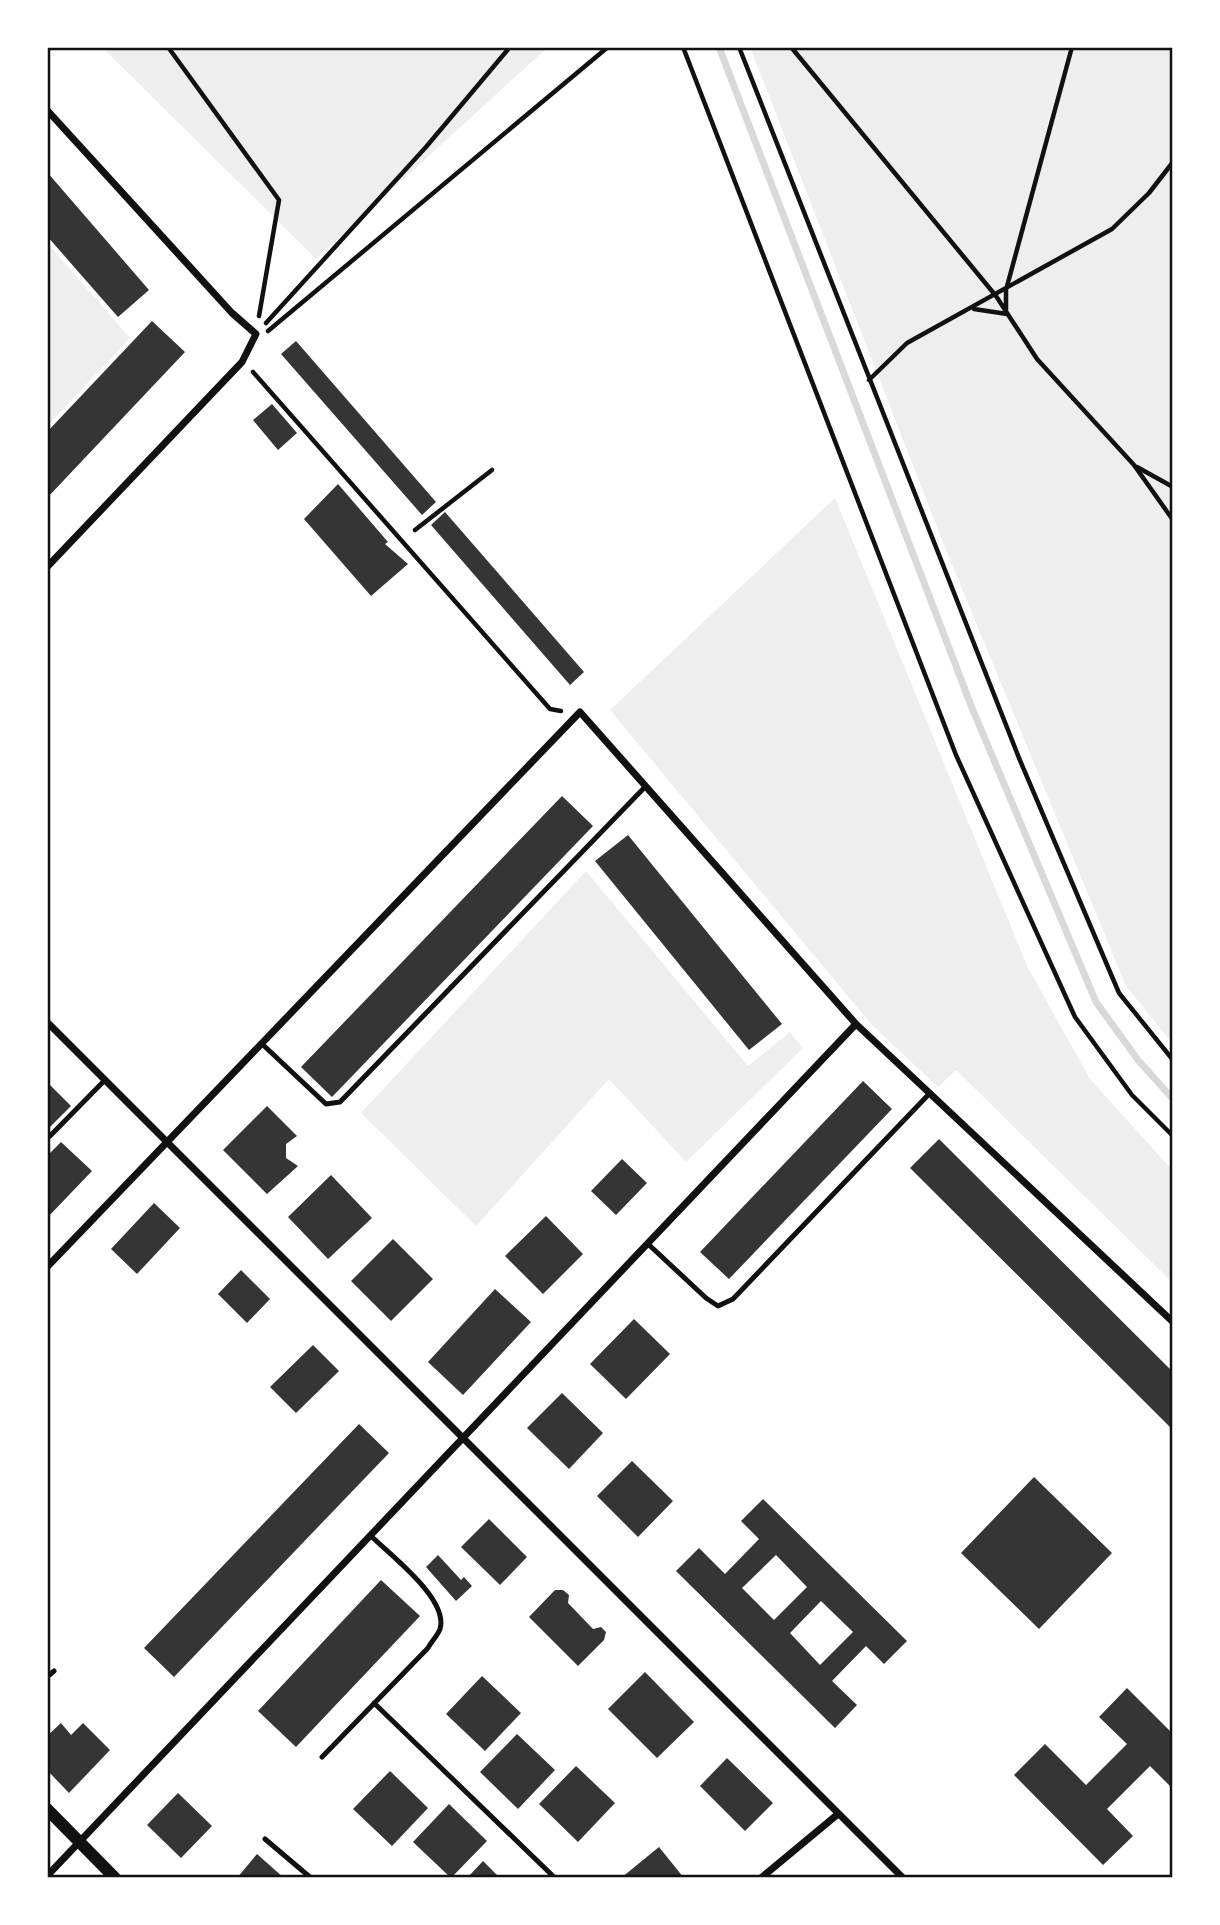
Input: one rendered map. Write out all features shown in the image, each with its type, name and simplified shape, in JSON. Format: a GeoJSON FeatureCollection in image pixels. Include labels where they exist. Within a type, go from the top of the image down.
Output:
{"type":"FeatureCollection","features":[{"type":"Feature","properties":{"kind":"street"},"geometry":{"type":"LineString","coordinates":[[47,110],[232,313],[256,334],[242,362],[47,567]]}},
{"type":"Feature","properties":{"kind":"street"},"geometry":{"type":"LineString","coordinates":[[47,1267],[579,713],[856,1024],[1173,1322]]}},
{"type":"Feature","properties":{"kind":"street"},"geometry":{"type":"LineString","coordinates":[[47,1022],[903,1878]]}},
{"type":"Feature","properties":{"kind":"street"},"geometry":{"type":"LineString","coordinates":[[47,1876],[856,1024]]}},
{"type":"Feature","properties":{"kind":"street"},"geometry":{"type":"LineString","coordinates":[[47,1809],[116,1878]]}},
{"type":"Feature","properties":{"kind":"street"},"geometry":{"type":"LineString","coordinates":[[761,1878],[838,1814]]}},
{"type":"Feature","properties":{"kind":"lane"},"geometry":{"type":"LineString","coordinates":[[261,1043],[326,1104],[340,1102],[645,788]]}},
{"type":"Feature","properties":{"kind":"lane"},"geometry":{"type":"LineString","coordinates":[[50,1136],[105,1080]]}},
{"type":"Feature","properties":{"kind":"lane"},"geometry":{"type":"LineString","coordinates":[[647,1243],[718,1306],[733,1299],[930,1093]]}},
{"type":"Feature","properties":{"kind":"lane"},"geometry":{"type":"LineString","coordinates":[[322,1757],[428,1648],[440,1629],[439,1609],[431,1594],[370,1535]]}},
{"type":"Feature","properties":{"kind":"lane"},"geometry":{"type":"LineString","coordinates":[[47,1677],[54,1671]]}},
{"type":"Feature","properties":{"kind":"lane"},"geometry":{"type":"LineString","coordinates":[[374,1703],[555,1878]]}},
{"type":"Feature","properties":{"kind":"lane"},"geometry":{"type":"LineString","coordinates":[[265,1839],[311,1878]]}},
{"type":"Feature","properties":{"kind":"path"},"geometry":{"type":"LineString","coordinates":[[168,47],[279,200],[256,334]]}},
{"type":"Feature","properties":{"kind":"path"},"geometry":{"type":"LineString","coordinates":[[256,334],[426,147],[510,47]]}},
{"type":"Feature","properties":{"kind":"path"},"geometry":{"type":"LineString","coordinates":[[256,334],[272,330],[608,47]]}},
{"type":"Feature","properties":{"kind":"path"},"geometry":{"type":"LineString","coordinates":[[683,47],[956,755],[1074,1017],[1132,1095],[1173,1136]]}},
{"type":"Feature","properties":{"kind":"path"},"geometry":{"type":"LineString","coordinates":[[739,47],[1018,758],[1119,993],[1173,1060]]}},
{"type":"Feature","properties":{"kind":"path"},"geometry":{"type":"LineString","coordinates":[[791,47],[996,296],[1037,359],[1134,465],[1173,520]]}},
{"type":"Feature","properties":{"kind":"path"},"geometry":{"type":"LineString","coordinates":[[1007,314],[1006,290],[1072,47]]}},
{"type":"Feature","properties":{"kind":"path"},"geometry":{"type":"LineString","coordinates":[[869,380],[907,342],[996,296],[1112,229],[1149,193],[1173,162]]}},
{"type":"Feature","properties":{"kind":"path"},"geometry":{"type":"LineString","coordinates":[[972,309],[1007,314]]}},
{"type":"Feature","properties":{"kind":"path"},"geometry":{"type":"LineString","coordinates":[[242,362],[262,380],[551,709],[579,713]]}},
{"type":"Feature","properties":{"kind":"path"},"geometry":{"type":"LineString","coordinates":[[1134,465],[1173,487]]}},
{"type":"Feature","properties":{"kind":"path"},"geometry":{"type":"LineString","coordinates":[[415,530],[449,501],[452,505],[492,470]]}},
{"type":"Feature","properties":{"kind":"shaded area"},"geometry":{"type":"Polygon","coordinates":[[[102,47],[548,47],[316,259],[102,47]]]}},
{"type":"Feature","properties":{"kind":"shaded area"},"geometry":{"type":"Polygon","coordinates":[[[750,47],[1173,47],[1173,1044],[1126,986],[946,550],[750,47]]]}},
{"type":"Feature","properties":{"kind":"shaded area"},"geometry":{"type":"Polygon","coordinates":[[[47,243],[130,338],[47,426],[47,243]]]}},
{"type":"Feature","properties":{"kind":"shaded area"},"geometry":{"type":"Polygon","coordinates":[[[835,498],[1028,968],[1090,1079],[1173,1171],[1173,1283],[956,1070],[938,1087],[872,1025],[610,710],[835,498]]]}},
{"type":"Feature","properties":{"kind":"shaded area"},"geometry":{"type":"Polygon","coordinates":[[[586,871],[748,1066],[790,1032],[803,1048],[686,1162],[609,1079],[476,1226],[361,1113],[586,871]]]}},
{"type":"Feature","properties":{"kind":"building"},"geometry":{"type":"Polygon","coordinates":[[[47,172],[149,290],[118,317],[47,236],[47,172]]]}},
{"type":"Feature","properties":{"kind":"building"},"geometry":{"type":"Polygon","coordinates":[[[152,321],[185,352],[47,498],[47,432],[152,321]]]}},
{"type":"Feature","properties":{"kind":"building"},"geometry":{"type":"Polygon","coordinates":[[[296,341],[436,502],[422,515],[281,354],[296,341]]]}},
{"type":"Feature","properties":{"kind":"building"},"geometry":{"type":"Polygon","coordinates":[[[272,404],[297,433],[278,450],[253,420],[272,404]]]}},
{"type":"Feature","properties":{"kind":"building"},"geometry":{"type":"Polygon","coordinates":[[[338,484],[388,542],[385,544],[408,564],[371,596],[304,519],[338,484]]]}},
{"type":"Feature","properties":{"kind":"building"},"geometry":{"type":"Polygon","coordinates":[[[445,512],[584,672],[570,685],[431,525],[445,512]]]}},
{"type":"Feature","properties":{"kind":"building"},"geometry":{"type":"Polygon","coordinates":[[[562,796],[593,826],[332,1097],[301,1067],[562,796]]]}},
{"type":"Feature","properties":{"kind":"building"},"geometry":{"type":"Polygon","coordinates":[[[628,835],[782,1024],[749,1050],[595,861],[628,835]]]}},
{"type":"Feature","properties":{"kind":"building"},"geometry":{"type":"Polygon","coordinates":[[[863,1081],[892,1109],[729,1279],[700,1252],[863,1081]]]}},
{"type":"Feature","properties":{"kind":"building"},"geometry":{"type":"Polygon","coordinates":[[[47,1082],[71,1106],[47,1130],[47,1082]]]}},
{"type":"Feature","properties":{"kind":"building"},"geometry":{"type":"Polygon","coordinates":[[[267,1106],[297,1136],[286,1144],[286,1158],[298,1166],[267,1194],[223,1150],[267,1106]]]}},
{"type":"Feature","properties":{"kind":"building"},"geometry":{"type":"Polygon","coordinates":[[[939,1139],[1173,1372],[1173,1430],[910,1168],[939,1139]]]}},
{"type":"Feature","properties":{"kind":"building"},"geometry":{"type":"Polygon","coordinates":[[[61,1142],[92,1171],[47,1218],[47,1156],[61,1142]]]}},
{"type":"Feature","properties":{"kind":"building"},"geometry":{"type":"Polygon","coordinates":[[[622,1159],[647,1183],[616,1215],[591,1191],[622,1159]]]}},
{"type":"Feature","properties":{"kind":"building"},"geometry":{"type":"Polygon","coordinates":[[[331,1175],[372,1218],[328,1259],[288,1217],[331,1175]]]}},
{"type":"Feature","properties":{"kind":"building"},"geometry":{"type":"Polygon","coordinates":[[[154,1203],[180,1228],[137,1274],[111,1249],[154,1203]]]}},
{"type":"Feature","properties":{"kind":"building"},"geometry":{"type":"Polygon","coordinates":[[[546,1216],[583,1254],[543,1294],[505,1256],[546,1216]]]}},
{"type":"Feature","properties":{"kind":"building"},"geometry":{"type":"Polygon","coordinates":[[[393,1239],[433,1279],[391,1321],[351,1281],[393,1239]]]}},
{"type":"Feature","properties":{"kind":"building"},"geometry":{"type":"Polygon","coordinates":[[[241,1270],[270,1299],[247,1323],[218,1294],[241,1270]]]}},
{"type":"Feature","properties":{"kind":"building"},"geometry":{"type":"Polygon","coordinates":[[[495,1289],[531,1322],[463,1395],[428,1362],[495,1289]]]}},
{"type":"Feature","properties":{"kind":"building"},"geometry":{"type":"Polygon","coordinates":[[[634,1319],[670,1354],[626,1399],[590,1364],[634,1319]]]}},
{"type":"Feature","properties":{"kind":"building"},"geometry":{"type":"Polygon","coordinates":[[[313,1345],[339,1371],[296,1413],[270,1387],[313,1345]]]}},
{"type":"Feature","properties":{"kind":"building"},"geometry":{"type":"Polygon","coordinates":[[[562,1393],[603,1433],[569,1469],[527,1428],[562,1393]]]}},
{"type":"Feature","properties":{"kind":"building"},"geometry":{"type":"Polygon","coordinates":[[[359,1424],[389,1453],[174,1677],[144,1648],[359,1424]]]}},
{"type":"Feature","properties":{"kind":"building"},"geometry":{"type":"Polygon","coordinates":[[[632,1461],[673,1501],[638,1537],[597,1496],[632,1461]]]}},
{"type":"Feature","properties":{"kind":"building"},"geometry":{"type":"Polygon","coordinates":[[[1034,1477],[1112,1553],[1039,1629],[961,1553],[1034,1477]]]}},
{"type":"Feature","properties":{"kind":"building"},"geometry":{"type":"Polygon","coordinates":[[[763,1499],[907,1641],[884,1664],[866,1646],[832,1681],[857,1705],[835,1728],[676,1571],[699,1548],[725,1574],[759,1539],[741,1521],[763,1499]],[[776,1555],[742,1588],[774,1620],[807,1587],[776,1555]],[[821,1601],[790,1633],[820,1665],[853,1632],[821,1601]]]}},
{"type":"Feature","properties":{"kind":"building"},"geometry":{"type":"Polygon","coordinates":[[[489,1519],[527,1557],[500,1585],[461,1547],[489,1519]]]}},
{"type":"Feature","properties":{"kind":"building"},"geometry":{"type":"Polygon","coordinates":[[[438,1555],[461,1580],[464,1577],[472,1586],[456,1601],[426,1567],[438,1555]]]}},
{"type":"Feature","properties":{"kind":"building"},"geometry":{"type":"Polygon","coordinates":[[[381,1580],[420,1616],[296,1747],[258,1711],[381,1580]]]}},
{"type":"Feature","properties":{"kind":"building"},"geometry":{"type":"Polygon","coordinates":[[[555,1590],[563,1590],[569,1595],[568,1603],[593,1629],[601,1627],[606,1632],[604,1640],[578,1666],[529,1617],[555,1590]]]}},
{"type":"Feature","properties":{"kind":"building"},"geometry":{"type":"Polygon","coordinates":[[[645,1672],[694,1722],[657,1758],[608,1709],[645,1672]]]}},
{"type":"Feature","properties":{"kind":"building"},"geometry":{"type":"Polygon","coordinates":[[[482,1676],[521,1713],[485,1751],[446,1714],[482,1676]]]}},
{"type":"Feature","properties":{"kind":"building"},"geometry":{"type":"Polygon","coordinates":[[[1127,1688],[1173,1734],[1173,1789],[1150,1766],[1107,1809],[1133,1836],[1103,1865],[1014,1775],[1045,1744],[1086,1785],[1127,1744],[1099,1717],[1127,1688]]]}},
{"type":"Feature","properties":{"kind":"building"},"geometry":{"type":"Polygon","coordinates":[[[61,1723],[71,1735],[83,1723],[110,1750],[69,1793],[47,1770],[47,1736],[61,1723]]]}},
{"type":"Feature","properties":{"kind":"building"},"geometry":{"type":"Polygon","coordinates":[[[517,1734],[555,1770],[518,1809],[480,1772],[517,1734]]]}},
{"type":"Feature","properties":{"kind":"building"},"geometry":{"type":"Polygon","coordinates":[[[727,1758],[773,1803],[745,1831],[700,1786],[727,1758]]]}},
{"type":"Feature","properties":{"kind":"building"},"geometry":{"type":"Polygon","coordinates":[[[576,1766],[615,1803],[578,1842],[539,1804],[576,1766]]]}},
{"type":"Feature","properties":{"kind":"building"},"geometry":{"type":"Polygon","coordinates":[[[390,1771],[428,1808],[392,1846],[353,1809],[390,1771]]]}},
{"type":"Feature","properties":{"kind":"building"},"geometry":{"type":"Polygon","coordinates":[[[178,1793],[212,1826],[181,1858],[147,1825],[178,1793]]]}},
{"type":"Feature","properties":{"kind":"building"},"geometry":{"type":"Polygon","coordinates":[[[449,1804],[487,1841],[451,1878],[413,1842],[449,1804]]]}},
{"type":"Feature","properties":{"kind":"building"},"geometry":{"type":"Polygon","coordinates":[[[659,1847],[684,1878],[621,1878],[659,1847]]]}},
{"type":"Feature","properties":{"kind":"building"},"geometry":{"type":"Polygon","coordinates":[[[257,1854],[284,1878],[237,1878],[257,1854]]]}},
{"type":"Feature","properties":{"kind":"building"},"geometry":{"type":"Polygon","coordinates":[[[483,1861],[500,1878],[467,1878],[483,1861]]]}},
{"type":"Feature","properties":{"kind":"waterway"},"geometry":{"type":"LineString","coordinates":[[719,47],[972,708],[1096,1002],[1138,1060],[1173,1099]]}}]}
